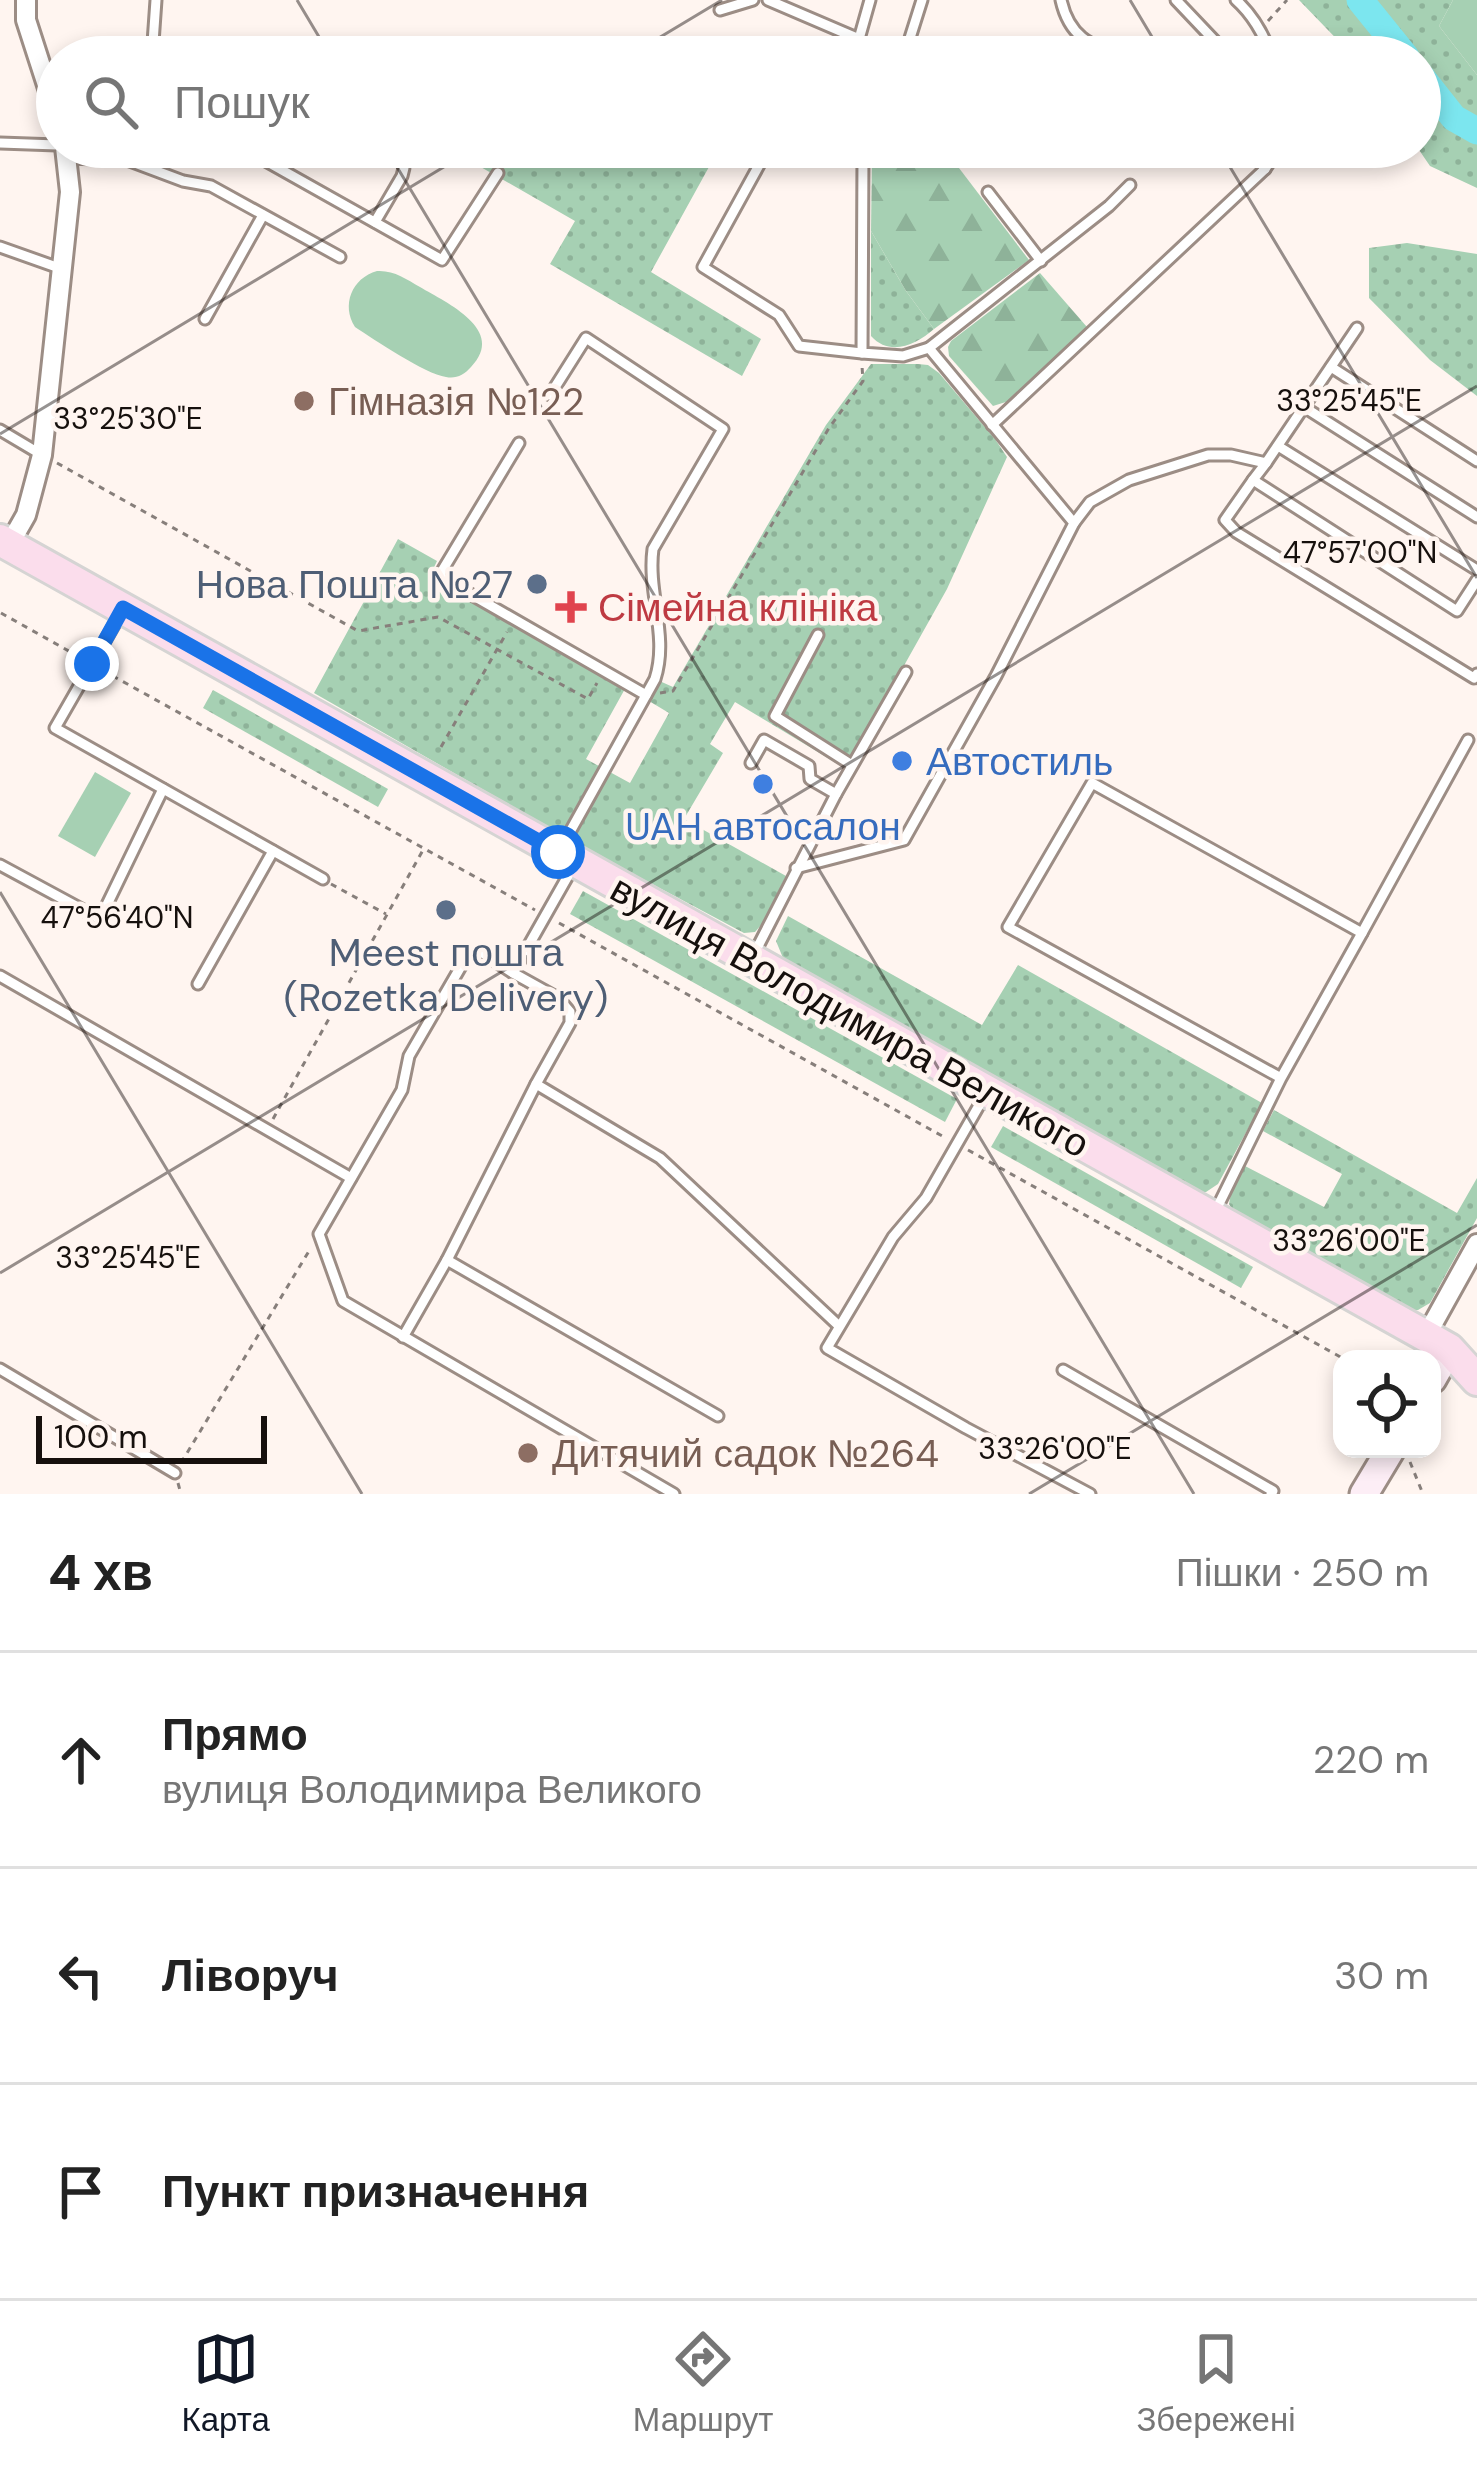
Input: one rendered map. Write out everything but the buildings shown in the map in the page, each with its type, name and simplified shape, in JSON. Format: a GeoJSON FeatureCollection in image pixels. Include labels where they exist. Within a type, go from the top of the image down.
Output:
{"type":"FeatureCollection","features":[{"type":"Feature","properties":{"kind":"main road","name":"вулиця Володимира Великого"},"geometry":{"type":"LineString","coordinates":[[3,549],[123,608],[1451,1347],[1477,1381]]}},
{"type":"Feature","properties":{"kind":"street"},"geometry":{"type":"LineString","coordinates":[[26,0],[26,20],[36,51]]}},
{"type":"Feature","properties":{"kind":"street"},"geometry":{"type":"LineString","coordinates":[[3,549],[26,515],[42,455],[70,192],[66,168]]}},
{"type":"Feature","properties":{"kind":"street"},"geometry":{"type":"LineString","coordinates":[[1451,1347],[1477,1244]]}},
{"type":"Feature","properties":{"kind":"street"},"geometry":{"type":"LineString","coordinates":[[1364,1494],[1386,1458]]}},
{"type":"Feature","properties":{"kind":"lane"},"geometry":{"type":"LineString","coordinates":[[153,36],[156,0]]}},
{"type":"Feature","properties":{"kind":"lane"},"geometry":{"type":"LineString","coordinates":[[720,10],[753,0]]}},
{"type":"Feature","properties":{"kind":"lane"},"geometry":{"type":"LineString","coordinates":[[768,0],[852,36]]}},
{"type":"Feature","properties":{"kind":"lane"},"geometry":{"type":"LineString","coordinates":[[860,36],[870,0]]}},
{"type":"Feature","properties":{"kind":"lane"},"geometry":{"type":"LineString","coordinates":[[911,36],[922,0]]}},
{"type":"Feature","properties":{"kind":"lane"},"geometry":{"type":"LineString","coordinates":[[1061,0],[1065,18],[1080,36]]}},
{"type":"Feature","properties":{"kind":"lane"},"geometry":{"type":"LineString","coordinates":[[1176,0],[1210,36]]}},
{"type":"Feature","properties":{"kind":"lane"},"geometry":{"type":"LineString","coordinates":[[1236,0],[1265,36]]}},
{"type":"Feature","properties":{"kind":"lane"},"geometry":{"type":"LineString","coordinates":[[0,143],[36,147]]}},
{"type":"Feature","properties":{"kind":"lane"},"geometry":{"type":"LineString","coordinates":[[152,168],[211,186],[340,257]]}},
{"type":"Feature","properties":{"kind":"lane"},"geometry":{"type":"LineString","coordinates":[[279,168],[442,260],[498,173]]}},
{"type":"Feature","properties":{"kind":"lane"},"geometry":{"type":"LineString","coordinates":[[375,222],[404,168]]}},
{"type":"Feature","properties":{"kind":"lane"},"geometry":{"type":"LineString","coordinates":[[757,168],[703,267],[779,315],[799,346],[903,356],[929,349],[1109,206],[1130,184]]}},
{"type":"Feature","properties":{"kind":"lane"},"geometry":{"type":"LineString","coordinates":[[862,353],[864,168]]}},
{"type":"Feature","properties":{"kind":"lane"},"geometry":{"type":"LineString","coordinates":[[992,424],[1265,169]]}},
{"type":"Feature","properties":{"kind":"lane"},"geometry":{"type":"LineString","coordinates":[[988,192],[1041,261]]}},
{"type":"Feature","properties":{"kind":"lane"},"geometry":{"type":"LineString","coordinates":[[205,319],[263,215]]}},
{"type":"Feature","properties":{"kind":"lane"},"geometry":{"type":"LineString","coordinates":[[0,247],[62,269]]}},
{"type":"Feature","properties":{"kind":"lane"},"geometry":{"type":"LineString","coordinates":[[1357,328],[1225,520],[1236,532],[1474,678],[1477,674]]}},
{"type":"Feature","properties":{"kind":"lane"},"geometry":{"type":"LineString","coordinates":[[513,973],[661,662],[650,572],[653,549],[723,429],[586,338],[550,394]]}},
{"type":"Feature","properties":{"kind":"lane"},"geometry":{"type":"LineString","coordinates":[[929,349],[1074,523]]}},
{"type":"Feature","properties":{"kind":"lane"},"geometry":{"type":"LineString","coordinates":[[1331,367],[1477,460]]}},
{"type":"Feature","properties":{"kind":"lane"},"geometry":{"type":"LineString","coordinates":[[1304,406],[1477,517]]}},
{"type":"Feature","properties":{"kind":"lane"},"geometry":{"type":"LineString","coordinates":[[0,430],[42,455]]}},
{"type":"Feature","properties":{"kind":"lane"},"geometry":{"type":"LineString","coordinates":[[519,442],[439,576],[646,695]]}},
{"type":"Feature","properties":{"kind":"lane"},"geometry":{"type":"LineString","coordinates":[[1278,446],[1477,570]]}},
{"type":"Feature","properties":{"kind":"lane"},"geometry":{"type":"LineString","coordinates":[[796,868],[904,840],[1074,523],[1090,502],[1130,480],[1208,455],[1266,463]]}},
{"type":"Feature","properties":{"kind":"lane"},"geometry":{"type":"LineString","coordinates":[[1253,481],[1457,611],[1477,580]]}},
{"type":"Feature","properties":{"kind":"lane"},"geometry":{"type":"LineString","coordinates":[[123,608],[55,728],[323,879]]}},
{"type":"Feature","properties":{"kind":"lane"},"geometry":{"type":"LineString","coordinates":[[818,635],[775,716],[852,765]]}},
{"type":"Feature","properties":{"kind":"lane"},"geometry":{"type":"LineString","coordinates":[[750,961],[796,868],[906,672]]}},
{"type":"Feature","properties":{"kind":"lane"},"geometry":{"type":"LineString","coordinates":[[751,763],[764,740],[808,766],[810,779],[836,794]]}},
{"type":"Feature","properties":{"kind":"lane"},"geometry":{"type":"LineString","coordinates":[[1213,1217],[1281,1078],[1468,740]]}},
{"type":"Feature","properties":{"kind":"lane"},"geometry":{"type":"LineString","coordinates":[[1281,1078],[1008,927],[1092,783],[1362,933]]}},
{"type":"Feature","properties":{"kind":"lane"},"geometry":{"type":"LineString","coordinates":[[0,865],[100,919],[163,789]]}},
{"type":"Feature","properties":{"kind":"lane"},"geometry":{"type":"LineString","coordinates":[[198,984],[273,851]]}},
{"type":"Feature","properties":{"kind":"lane"},"geometry":{"type":"LineString","coordinates":[[404,1336],[570,1023],[570,1012],[558,998],[481,952],[467,956],[410,1056],[402,1090],[320,1234],[343,1301],[674,1494]]}},
{"type":"Feature","properties":{"kind":"lane"},"geometry":{"type":"LineString","coordinates":[[0,976],[351,1178]]}},
{"type":"Feature","properties":{"kind":"lane"},"geometry":{"type":"LineString","coordinates":[[536,1084],[659,1158],[839,1326]]}},
{"type":"Feature","properties":{"kind":"lane"},"geometry":{"type":"LineString","coordinates":[[987,1092],[926,1198],[893,1237],[827,1348],[1090,1494]]}},
{"type":"Feature","properties":{"kind":"lane"},"geometry":{"type":"LineString","coordinates":[[448,1260],[718,1416]]}},
{"type":"Feature","properties":{"kind":"lane"},"geometry":{"type":"LineString","coordinates":[[0,1369],[175,1473]]}},
{"type":"Feature","properties":{"kind":"lane"},"geometry":{"type":"LineString","coordinates":[[1063,1370],[1273,1491],[1271,1494]]}},
{"type":"Feature","properties":{"kind":"path"},"geometry":{"type":"LineString","coordinates":[[1274,13],[1287,0]]}},
{"type":"Feature","properties":{"kind":"path"},"geometry":{"type":"LineString","coordinates":[[646,695],[674,691],[830,428],[863,381],[862,353]]}},
{"type":"Feature","properties":{"kind":"path"},"geometry":{"type":"LineString","coordinates":[[42,455],[358,631],[438,617],[588,698],[603,670]]}},
{"type":"Feature","properties":{"kind":"path"},"geometry":{"type":"LineString","coordinates":[[1,614],[1333,1353]]}},
{"type":"Feature","properties":{"kind":"path"},"geometry":{"type":"LineString","coordinates":[[441,747],[514,620]]}},
{"type":"Feature","properties":{"kind":"path"},"geometry":{"type":"LineString","coordinates":[[268,1130],[424,848]]}},
{"type":"Feature","properties":{"kind":"path"},"geometry":{"type":"LineString","coordinates":[[323,879],[387,915]]}},
{"type":"Feature","properties":{"kind":"path"},"geometry":{"type":"LineString","coordinates":[[181,1494],[175,1473],[320,1234]]}},
{"type":"Feature","properties":{"kind":"path"},"geometry":{"type":"LineString","coordinates":[[1409,1458],[1423,1494]]}},
{"type":"Feature","properties":{"kind":"green space"},"geometry":{"type":"Polygon","coordinates":[[[1299,0],[1453,0],[1439,26],[1477,75],[1477,188],[1434,168],[1441,168],[1441,36],[1334,36],[1299,0]]]}},
{"type":"Feature","properties":{"kind":"green space"},"geometry":{"type":"Polygon","coordinates":[[[1453,0],[1477,0],[1477,75],[1439,26],[1453,0]]]}},
{"type":"Feature","properties":{"kind":"green space"},"geometry":{"type":"Polygon","coordinates":[[[482,168],[708,168],[651,272],[761,339],[742,376],[550,264],[575,221],[482,168]]]}},
{"type":"Feature","properties":{"kind":"green space"},"geometry":{"type":"Polygon","coordinates":[[[872,168],[959,168],[1029,260],[934,329],[871,231],[872,168]]]}},
{"type":"Feature","properties":{"kind":"green space"},"geometry":{"type":"Polygon","coordinates":[[[871,231],[934,329],[911,344],[886,346],[871,336],[871,231]]]}},
{"type":"Feature","properties":{"kind":"green space"},"geometry":{"type":"Polygon","coordinates":[[[1407,243],[1477,254],[1477,396],[1430,360],[1369,298],[1369,248],[1407,243]]]}},
{"type":"Feature","properties":{"kind":"green space"},"geometry":{"type":"Polygon","coordinates":[[[377,271],[405,278],[469,319],[482,341],[480,354],[468,370],[460,376],[437,375],[355,327],[349,310],[351,293],[377,271]]]}},
{"type":"Feature","properties":{"kind":"green space"},"geometry":{"type":"Polygon","coordinates":[[[1040,273],[1087,327],[1009,401],[993,406],[949,356],[948,347],[1040,273]]]}},
{"type":"Feature","properties":{"kind":"green space"},"geometry":{"type":"Polygon","coordinates":[[[871,364],[928,365],[1007,457],[947,589],[846,769],[735,702],[710,744],[723,753],[684,819],[786,876],[755,932],[744,933],[592,852],[314,693],[398,539],[437,561],[429,578],[626,687],[586,759],[630,783],[669,713],[644,698],[655,679],[673,687],[826,425],[871,364]]]}},
{"type":"Feature","properties":{"kind":"green space"},"geometry":{"type":"Polygon","coordinates":[[[213,690],[388,789],[378,807],[203,708],[213,690]]]}},
{"type":"Feature","properties":{"kind":"green space"},"geometry":{"type":"Polygon","coordinates":[[[95,772],[131,793],[95,857],[58,836],[95,772]]]}},
{"type":"Feature","properties":{"kind":"green space"},"geometry":{"type":"Polygon","coordinates":[[[583,891],[957,1099],[945,1122],[570,914],[583,891]]]}},
{"type":"Feature","properties":{"kind":"green space"},"geometry":{"type":"Polygon","coordinates":[[[788,916],[982,1025],[1018,965],[1262,1103],[1218,1184],[1196,1192],[783,958],[776,941],[788,916]]]}},
{"type":"Feature","properties":{"kind":"green space"},"geometry":{"type":"Polygon","coordinates":[[[1274,1110],[1457,1213],[1477,1178],[1477,1218],[1430,1303],[1405,1311],[1236,1217],[1229,1204],[1245,1166],[1324,1207],[1342,1174],[1263,1131],[1274,1110]]]}},
{"type":"Feature","properties":{"kind":"green space"},"geometry":{"type":"Polygon","coordinates":[[[1003,1126],[1253,1267],[1241,1288],[991,1147],[1003,1126]]]}},
{"type":"Feature","properties":{"kind":"waterway"},"geometry":{"type":"LineString","coordinates":[[1360,0],[1389,36]]}},
{"type":"Feature","properties":{"kind":"waterway"},"geometry":{"type":"LineString","coordinates":[[1441,102],[1454,118],[1477,131]]}},
{"type":"Feature","properties":{"kind":"place","name":"Гімназія №122"},"geometry":{"type":"Point","coordinates":[304,401]}},
{"type":"Feature","properties":{"kind":"place","name":"Нова Пошта №27"},"geometry":{"type":"Point","coordinates":[537,584]}},
{"type":"Feature","properties":{"kind":"place","name":"Сімейна клініка"},"geometry":{"type":"Point","coordinates":[571,607]}},
{"type":"Feature","properties":{"kind":"place","name":"Автостиль"},"geometry":{"type":"Point","coordinates":[902,761]}},
{"type":"Feature","properties":{"kind":"place","name":"UAH автосалон"},"geometry":{"type":"Point","coordinates":[763,784]}},
{"type":"Feature","properties":{"kind":"place","name":"Meest пошта (Rozetka Delivery)"},"geometry":{"type":"Point","coordinates":[446,910]}},
{"type":"Feature","properties":{"kind":"place","name":"Дитячий садок №264"},"geometry":{"type":"Point","coordinates":[528,1453]}},
{"type":"Feature","properties":{"kind":"route"},"geometry":{"type":"LineString","coordinates":[[92,664],[123,608],[558,852]]}}]}
